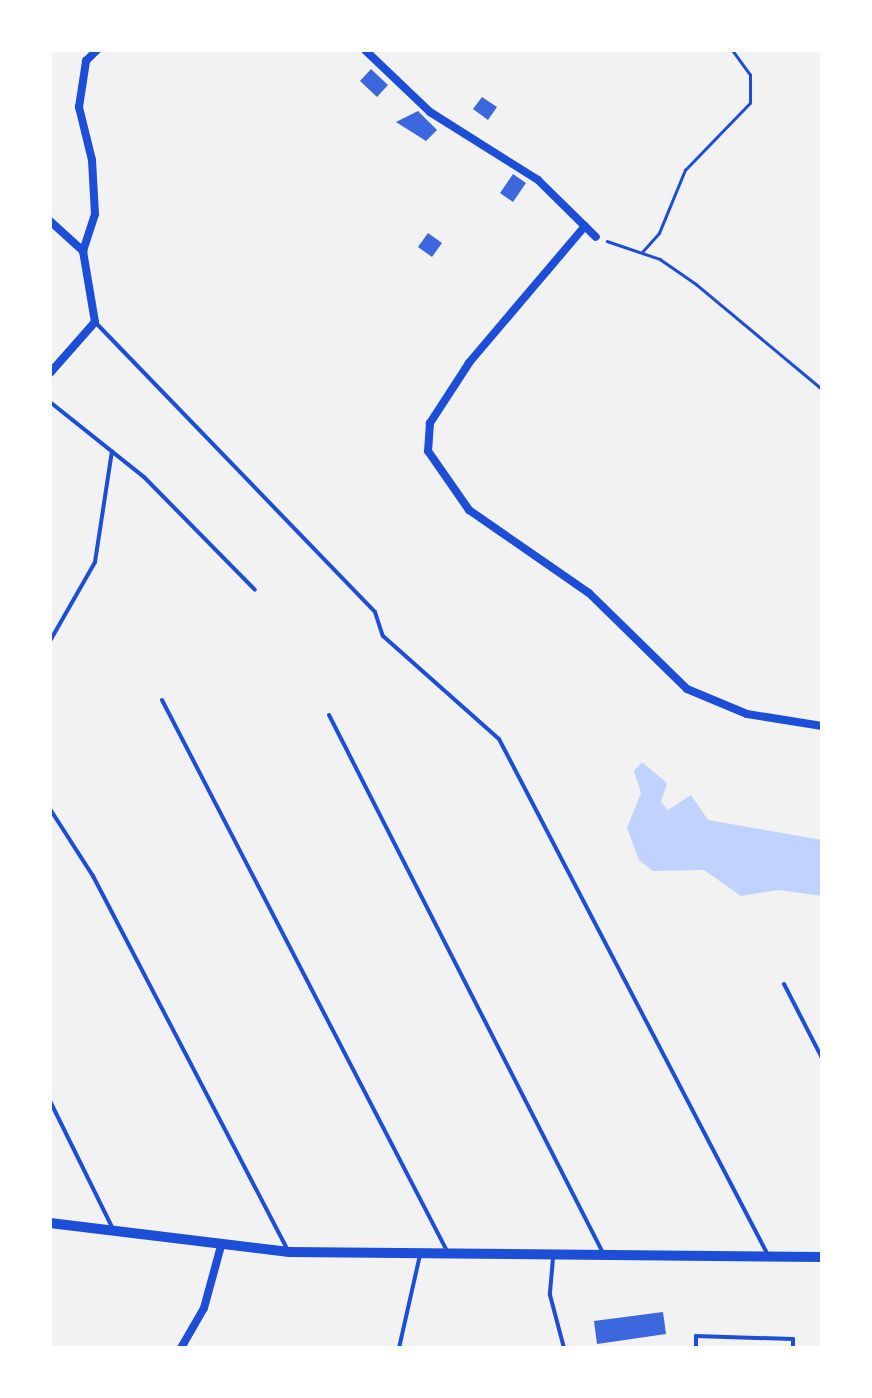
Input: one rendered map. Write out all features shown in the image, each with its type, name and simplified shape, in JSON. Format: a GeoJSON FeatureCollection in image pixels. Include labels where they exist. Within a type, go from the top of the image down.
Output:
{"type":"FeatureCollection","features":[{"type":"Feature","properties":{"kind":"main road"},"geometry":{"type":"LineString","coordinates":[[50,1224],[288,1252],[607,1260],[822,1257]]}},
{"type":"Feature","properties":{"kind":"street"},"geometry":{"type":"LineString","coordinates":[[50,373],[96,322],[83,251],[95,214],[79,106],[86,61],[97,50]]}},
{"type":"Feature","properties":{"kind":"street"},"geometry":{"type":"LineString","coordinates":[[365,50],[430,112],[538,180],[596,237]]}},
{"type":"Feature","properties":{"kind":"street"},"geometry":{"type":"LineString","coordinates":[[50,221],[83,251]]}},
{"type":"Feature","properties":{"kind":"street"},"geometry":{"type":"LineString","coordinates":[[585,226],[469,363],[430,423],[428,451],[469,510],[589,592],[688,689],[747,714],[822,726]]}},
{"type":"Feature","properties":{"kind":"street"},"geometry":{"type":"LineString","coordinates":[[181,1348],[204,1308],[221,1246]]}},
{"type":"Feature","properties":{"kind":"lane"},"geometry":{"type":"LineString","coordinates":[[96,322],[375,612],[383,636],[499,739],[769,1258]]}},
{"type":"Feature","properties":{"kind":"lane"},"geometry":{"type":"LineString","coordinates":[[50,402],[112,451],[255,590]]}},
{"type":"Feature","properties":{"kind":"lane"},"geometry":{"type":"LineString","coordinates":[[50,641],[95,562],[112,451]]}},
{"type":"Feature","properties":{"kind":"lane"},"geometry":{"type":"LineString","coordinates":[[162,700],[449,1256]]}},
{"type":"Feature","properties":{"kind":"lane"},"geometry":{"type":"LineString","coordinates":[[330,715],[607,1260]]}},
{"type":"Feature","properties":{"kind":"lane"},"geometry":{"type":"LineString","coordinates":[[50,810],[93,876],[288,1252]]}},
{"type":"Feature","properties":{"kind":"lane"},"geometry":{"type":"LineString","coordinates":[[784,984],[822,1058]]}},
{"type":"Feature","properties":{"kind":"lane"},"geometry":{"type":"LineString","coordinates":[[50,1101],[115,1232]]}},
{"type":"Feature","properties":{"kind":"lane"},"geometry":{"type":"LineString","coordinates":[[399,1348],[420,1255]]}},
{"type":"Feature","properties":{"kind":"lane"},"geometry":{"type":"LineString","coordinates":[[553,1258],[550,1295],[564,1348]]}},
{"type":"Feature","properties":{"kind":"lane"},"geometry":{"type":"LineString","coordinates":[[696,1348],[696,1336],[793,1339],[793,1348]]}},
{"type":"Feature","properties":{"kind":"path"},"geometry":{"type":"LineString","coordinates":[[641,253],[659,232],[685,170],[750,103],[750,74],[732,50]]}},
{"type":"Feature","properties":{"kind":"path"},"geometry":{"type":"LineString","coordinates":[[596,237],[641,253],[696,284],[822,388]]}},
{"type":"Feature","properties":{"kind":"water"},"geometry":{"type":"Polygon","coordinates":[[[642,762],[667,783],[661,802],[668,810],[691,795],[708,820],[822,840],[822,896],[778,890],[741,896],[704,870],[653,871],[639,860],[627,828],[641,793],[634,771],[642,762]]]}},
{"type":"Feature","properties":{"kind":"building"},"geometry":{"type":"Polygon","coordinates":[[[371,69],[388,85],[377,97],[360,81],[371,69]]]}},
{"type":"Feature","properties":{"kind":"building"},"geometry":{"type":"Polygon","coordinates":[[[482,97],[497,107],[488,120],[473,109],[482,97]]]}},
{"type":"Feature","properties":{"kind":"building"},"geometry":{"type":"Polygon","coordinates":[[[418,111],[437,130],[426,141],[396,122],[418,111]]]}},
{"type":"Feature","properties":{"kind":"building"},"geometry":{"type":"Polygon","coordinates":[[[513,174],[526,183],[513,202],[500,193],[513,174]]]}},
{"type":"Feature","properties":{"kind":"building"},"geometry":{"type":"Polygon","coordinates":[[[428,233],[442,243],[432,257],[418,247],[428,233]]]}},
{"type":"Feature","properties":{"kind":"building"},"geometry":{"type":"Polygon","coordinates":[[[663,1312],[666,1334],[597,1344],[594,1321],[663,1312]]]}}]}
